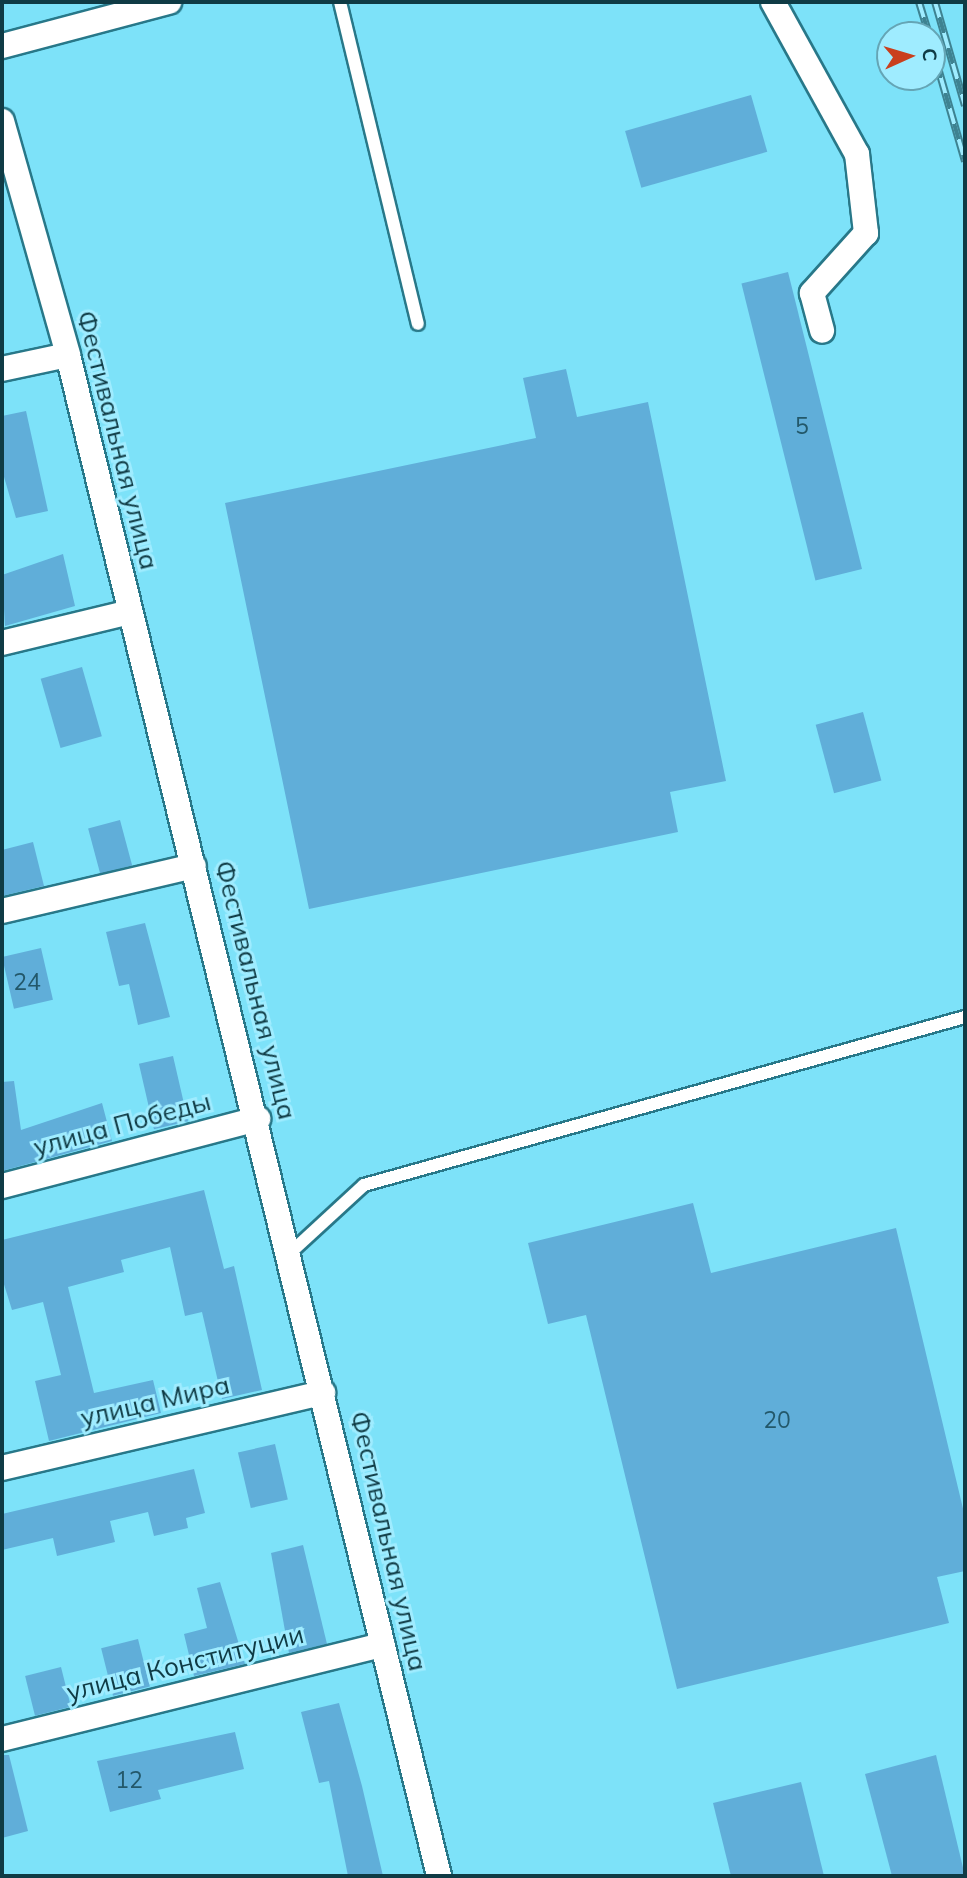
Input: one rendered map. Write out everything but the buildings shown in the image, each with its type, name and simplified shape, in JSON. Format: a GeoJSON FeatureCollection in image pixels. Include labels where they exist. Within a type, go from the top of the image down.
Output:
{"type":"FeatureCollection","features":[{"type":"Feature","properties":{"kind":"street"},"geometry":{"type":"LineString","coordinates":[[2,46],[169,2]]}},
{"type":"Feature","properties":{"kind":"street"},"geometry":{"type":"LineString","coordinates":[[773,2],[857,154],[866,233],[812,293],[822,331]]}},
{"type":"Feature","properties":{"kind":"street","name":"Фестивальная улица"},"geometry":{"type":"LineString","coordinates":[[2,121],[68,355],[258,1119],[439,1876]]}},
{"type":"Feature","properties":{"kind":"street"},"geometry":{"type":"LineString","coordinates":[[2,369],[68,355]]}},
{"type":"Feature","properties":{"kind":"street"},"geometry":{"type":"LineString","coordinates":[[2,643],[130,612]]}},
{"type":"Feature","properties":{"kind":"street"},"geometry":{"type":"LineString","coordinates":[[2,911],[194,866]]}},
{"type":"Feature","properties":{"kind":"street","name":"улица Победы"},"geometry":{"type":"LineString","coordinates":[[2,1186],[258,1119]]}},
{"type":"Feature","properties":{"kind":"street","name":"улица Мира"},"geometry":{"type":"LineString","coordinates":[[2,1468],[323,1393]]}},
{"type":"Feature","properties":{"kind":"street","name":"улица Конституции"},"geometry":{"type":"LineString","coordinates":[[2,1739],[383,1646]]}},
{"type":"Feature","properties":{"kind":"lane"},"geometry":{"type":"LineString","coordinates":[[340,2],[418,324]]}},
{"type":"Feature","properties":{"kind":"lane"},"geometry":{"type":"LineString","coordinates":[[290,1253],[364,1185],[965,1017]]}},
{"type":"Feature","properties":{"kind":"railway"},"geometry":{"type":"LineString","coordinates":[[919,2],[925,21]]}},
{"type":"Feature","properties":{"kind":"railway"},"geometry":{"type":"LineString","coordinates":[[935,2],[965,106]]}},
{"type":"Feature","properties":{"kind":"railway"},"geometry":{"type":"LineString","coordinates":[[945,91],[965,161]]}}]}
